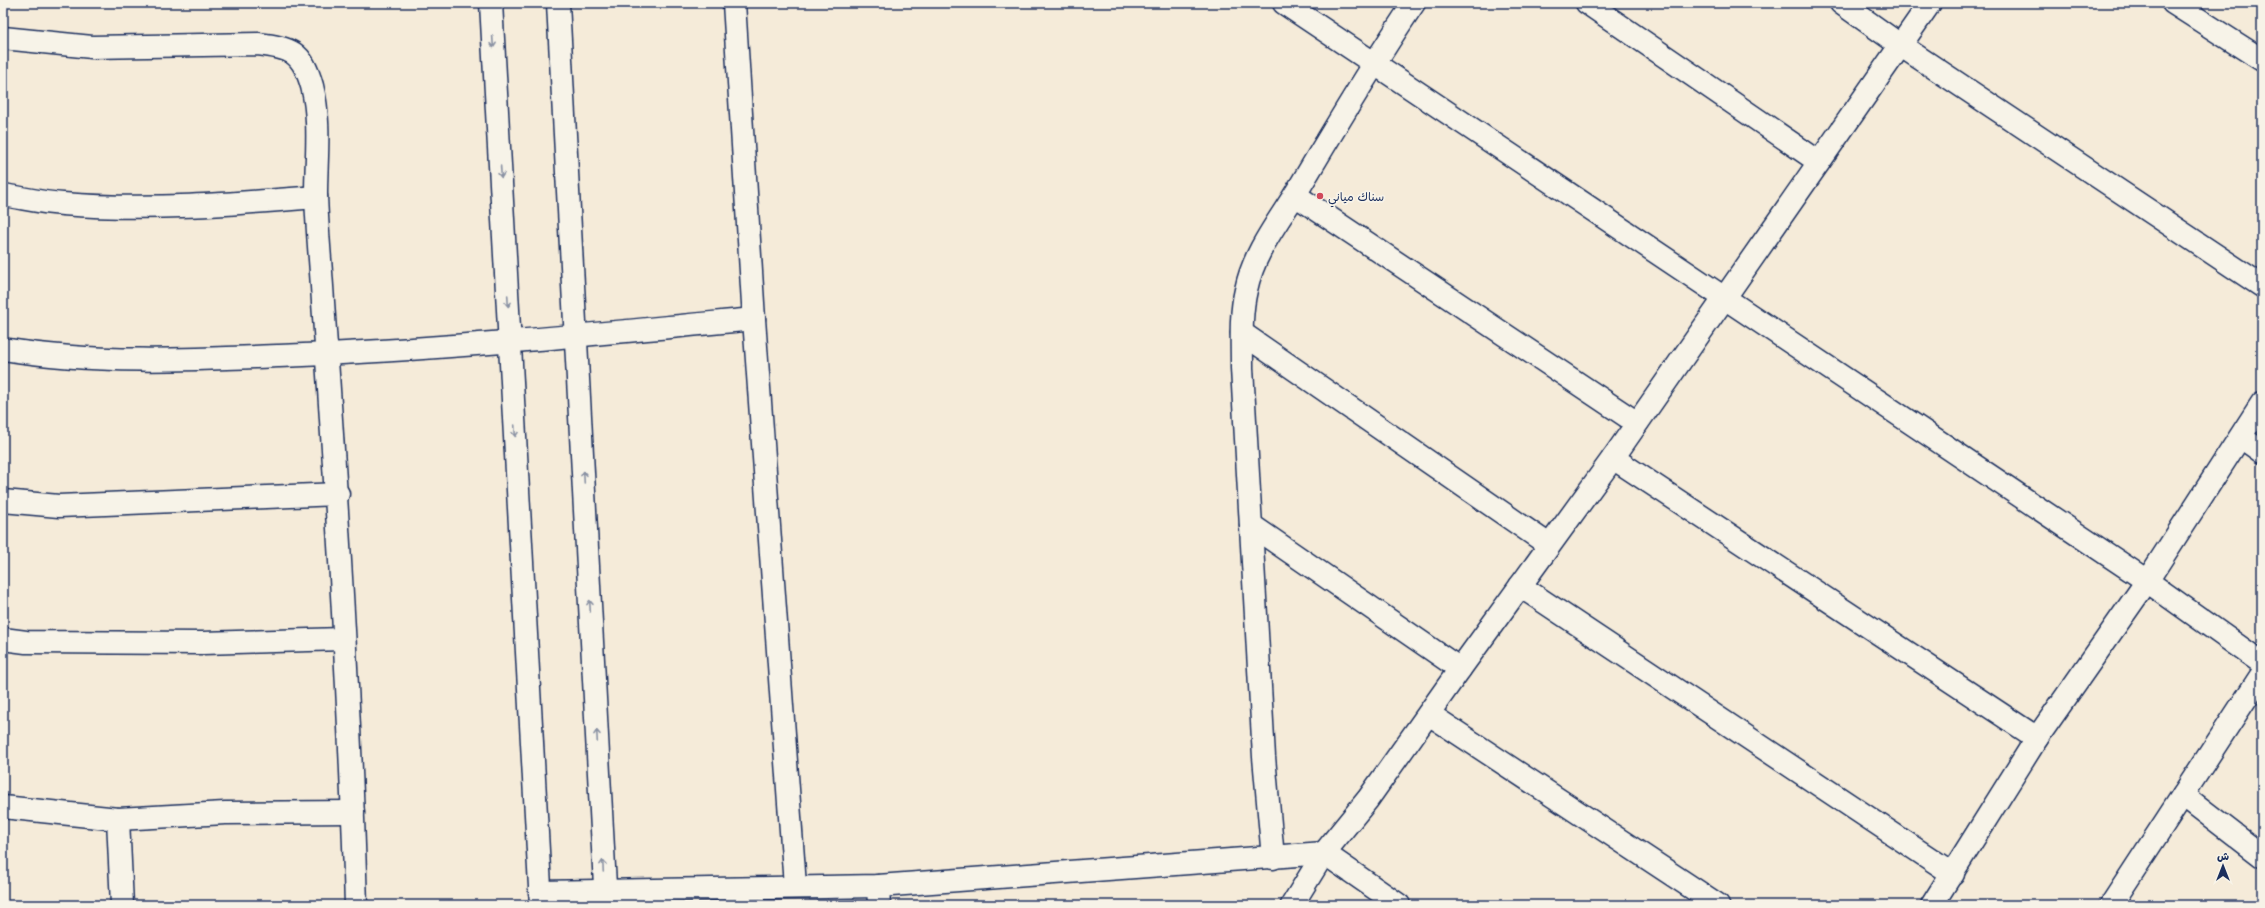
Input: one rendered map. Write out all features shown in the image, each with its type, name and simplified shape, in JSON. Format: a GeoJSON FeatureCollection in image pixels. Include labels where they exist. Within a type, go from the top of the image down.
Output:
{"type":"FeatureCollection","features":[{"type":"Feature","properties":{"kind":"street"},"geometry":{"type":"LineString","coordinates":[[491,3],[541,898],[605,897],[795,886],[879,896],[1324,854],[1399,905]]}},
{"type":"Feature","properties":{"kind":"street"},"geometry":{"type":"LineString","coordinates":[[558,3],[577,336],[605,897]]}},
{"type":"Feature","properties":{"kind":"street"},"geometry":{"type":"LineString","coordinates":[[734,3],[754,319],[795,886]]}},
{"type":"Feature","properties":{"kind":"street"},"geometry":{"type":"LineString","coordinates":[[1284,3],[2147,581],[2262,663]]}},
{"type":"Feature","properties":{"kind":"street"},"geometry":{"type":"LineString","coordinates":[[1273,858],[1264,757],[1242,333],[1246,289],[1253,266],[1266,239],[1295,195],[1374,62],[1414,3]]}},
{"type":"Feature","properties":{"kind":"street"},"geometry":{"type":"LineString","coordinates":[[1587,3],[1819,162]]}},
{"type":"Feature","properties":{"kind":"street"},"geometry":{"type":"LineString","coordinates":[[1841,3],[1900,45],[2262,286]]}},
{"type":"Feature","properties":{"kind":"street"},"geometry":{"type":"LineString","coordinates":[[1292,905],[1324,854],[1368,799],[1549,545],[1614,458],[1724,297],[1930,3]]}},
{"type":"Feature","properties":{"kind":"street"},"geometry":{"type":"LineString","coordinates":[[2173,3],[2262,60]]}},
{"type":"Feature","properties":{"kind":"street"},"geometry":{"type":"LineString","coordinates":[[3,38],[92,48],[258,44],[284,48],[297,55],[312,87],[316,116],[316,197],[338,494],[343,639],[353,812],[356,905]]}},
{"type":"Feature","properties":{"kind":"street"},"geometry":{"type":"LineString","coordinates":[[3,195],[62,204],[136,208],[233,204],[316,197]]}},
{"type":"Feature","properties":{"kind":"street"},"geometry":{"type":"LineString","coordinates":[[1295,195],[1637,423]]}},
{"type":"Feature","properties":{"kind":"street"},"geometry":{"type":"LineString","coordinates":[[3,349],[49,356],[157,361],[327,354],[510,342],[754,319]]}},
{"type":"Feature","properties":{"kind":"street"},"geometry":{"type":"LineString","coordinates":[[1242,333],[1549,545]]}},
{"type":"Feature","properties":{"kind":"street"},"geometry":{"type":"LineString","coordinates":[[1932,905],[2038,738],[2147,581],[2241,437],[2262,402]]}},
{"type":"Feature","properties":{"kind":"street"},"geometry":{"type":"LineString","coordinates":[[2241,437],[2262,452]]}},
{"type":"Feature","properties":{"kind":"street"},"geometry":{"type":"LineString","coordinates":[[1614,458],[2038,738]]}},
{"type":"Feature","properties":{"kind":"street"},"geometry":{"type":"LineString","coordinates":[[3,501],[59,506],[338,494]]}},
{"type":"Feature","properties":{"kind":"street"},"geometry":{"type":"LineString","coordinates":[[1252,525],[1460,669]]}},
{"type":"Feature","properties":{"kind":"street"},"geometry":{"type":"LineString","coordinates":[[1520,586],[1953,874]]}},
{"type":"Feature","properties":{"kind":"street"},"geometry":{"type":"LineString","coordinates":[[3,639],[26,642],[203,643],[343,639]]}},
{"type":"Feature","properties":{"kind":"street"},"geometry":{"type":"LineString","coordinates":[[2112,905],[2262,674]]}},
{"type":"Feature","properties":{"kind":"street"},"geometry":{"type":"LineString","coordinates":[[1429,714],[1718,905]]}},
{"type":"Feature","properties":{"kind":"street"},"geometry":{"type":"LineString","coordinates":[[2183,796],[2262,856]]}},
{"type":"Feature","properties":{"kind":"street"},"geometry":{"type":"LineString","coordinates":[[3,807],[118,819],[225,813],[353,812]]}},
{"type":"Feature","properties":{"kind":"street"},"geometry":{"type":"LineString","coordinates":[[118,819],[122,905]]}},
{"type":"Feature","properties":{"kind":"place","name":"سناك مياني"},"geometry":{"type":"Point","coordinates":[1320,196]}}]}
